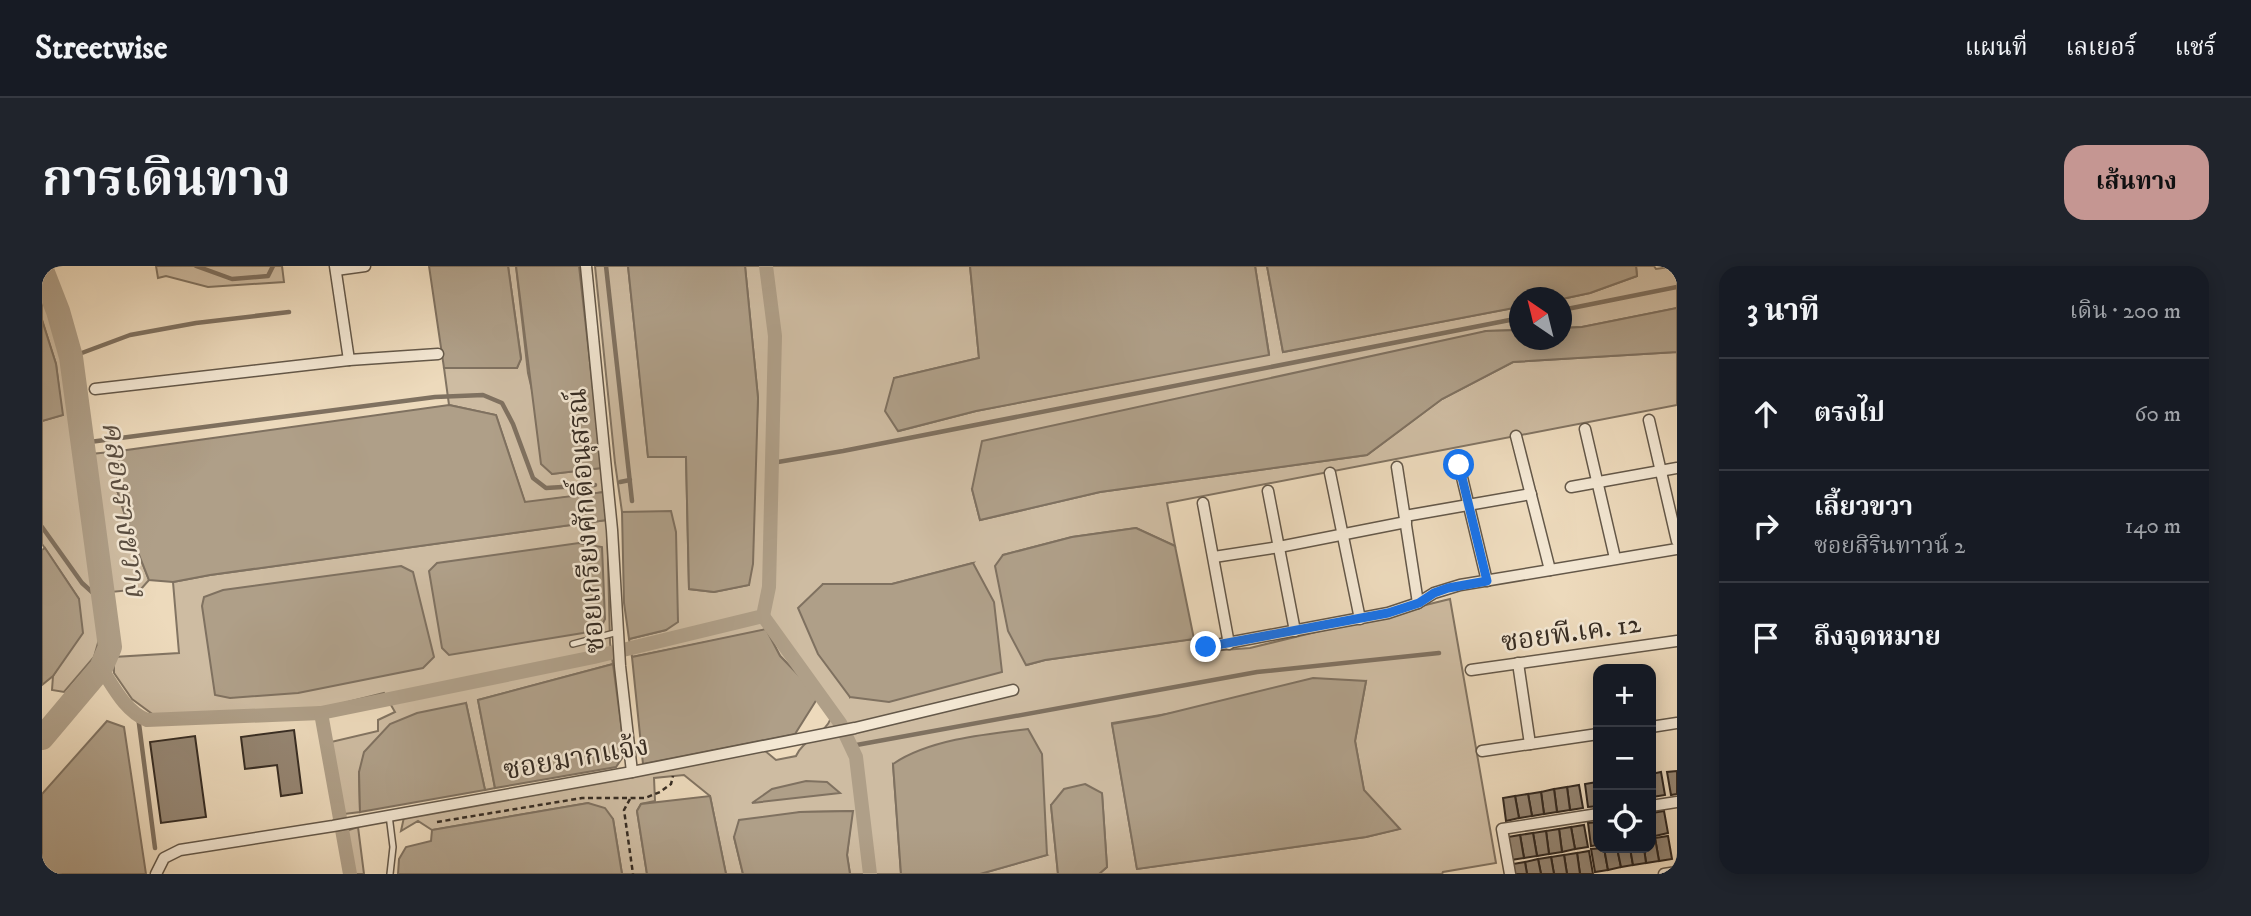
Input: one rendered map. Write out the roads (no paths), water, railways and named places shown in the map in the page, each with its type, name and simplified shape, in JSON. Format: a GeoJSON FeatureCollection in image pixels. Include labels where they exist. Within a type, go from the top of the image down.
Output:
{"type":"FeatureCollection","features":[{"type":"Feature","properties":{"kind":"street"},"geometry":{"type":"LineString","coordinates":[[349,360],[335,268],[365,266]]}},
{"type":"Feature","properties":{"kind":"street","name":"ซอยเกรียงศักดิ์อนุสรณ์"},"geometry":{"type":"LineString","coordinates":[[586,266],[612,530],[620,666],[632,772]]}},
{"type":"Feature","properties":{"kind":"street"},"geometry":{"type":"LineString","coordinates":[[95,389],[349,360],[438,354]]}},
{"type":"Feature","properties":{"kind":"street"},"geometry":{"type":"LineString","coordinates":[[1649,420],[1677,541]]}},
{"type":"Feature","properties":{"kind":"street"},"geometry":{"type":"LineString","coordinates":[[1585,429],[1615,558]]}},
{"type":"Feature","properties":{"kind":"street"},"geometry":{"type":"LineString","coordinates":[[1516,436],[1550,570]]}},
{"type":"Feature","properties":{"kind":"street"},"geometry":{"type":"LineString","coordinates":[[1459,465],[1487,581]]}},
{"type":"Feature","properties":{"kind":"street"},"geometry":{"type":"LineString","coordinates":[[1397,467],[1419,603]]}},
{"type":"Feature","properties":{"kind":"street"},"geometry":{"type":"LineString","coordinates":[[1571,487],[1677,468]]}},
{"type":"Feature","properties":{"kind":"street"},"geometry":{"type":"LineString","coordinates":[[1330,473],[1360,619]]}},
{"type":"Feature","properties":{"kind":"street"},"geometry":{"type":"LineString","coordinates":[[1268,491],[1295,631]]}},
{"type":"Feature","properties":{"kind":"street"},"geometry":{"type":"LineString","coordinates":[[1214,557],[1279,547],[1531,494]]}},
{"type":"Feature","properties":{"kind":"street"},"geometry":{"type":"LineString","coordinates":[[1203,503],[1229,644]]}},
{"type":"Feature","properties":{"kind":"street"},"geometry":{"type":"LineString","coordinates":[[1206,647],[1360,619],[1419,603],[1448,588],[1677,549]]}},
{"type":"Feature","properties":{"kind":"street","name":"ซอยพี.เค. 12"},"geometry":{"type":"LineString","coordinates":[[1471,670],[1677,641]]}},
{"type":"Feature","properties":{"kind":"street"},"geometry":{"type":"LineString","coordinates":[[1518,663],[1530,744]]}},
{"type":"Feature","properties":{"kind":"street","name":"ซอยมากแจ้ง"},"geometry":{"type":"LineString","coordinates":[[156,874],[164,858],[180,850],[334,826],[632,772],[855,728],[1013,690]]}},
{"type":"Feature","properties":{"kind":"street"},"geometry":{"type":"LineString","coordinates":[[1656,726],[1677,723]]}},
{"type":"Feature","properties":{"kind":"street"},"geometry":{"type":"LineString","coordinates":[[1482,751],[1593,735]]}},
{"type":"Feature","properties":{"kind":"street"},"geometry":{"type":"LineString","coordinates":[[1656,805],[1677,802]]}},
{"type":"Feature","properties":{"kind":"street"},"geometry":{"type":"LineString","coordinates":[[1510,874],[1502,829],[1593,815]]}},
{"type":"Feature","properties":{"kind":"street"},"geometry":{"type":"LineString","coordinates":[[1664,874],[1677,872]]}},
{"type":"Feature","properties":{"kind":"lane"},"geometry":{"type":"LineString","coordinates":[[573,644],[618,636]]}},
{"type":"Feature","properties":{"kind":"lane"},"geometry":{"type":"LineString","coordinates":[[389,816],[393,847],[390,874]]}},
{"type":"Feature","properties":{"kind":"waterway"},"geometry":{"type":"LineString","coordinates":[[196,266],[232,279],[268,276],[273,266]]}},
{"type":"Feature","properties":{"kind":"waterway"},"geometry":{"type":"LineString","coordinates":[[606,266],[632,501]]}},
{"type":"Feature","properties":{"kind":"waterway"},"geometry":{"type":"LineString","coordinates":[[101,668],[132,711],[147,720],[321,713],[594,657],[763,616],[769,587],[775,336],[766,266]]}},
{"type":"Feature","properties":{"kind":"waterway","name":"คลองรางขวาง"},"geometry":{"type":"LineString","coordinates":[[42,270],[58,311],[71,357],[110,647],[101,668],[42,738]]}},
{"type":"Feature","properties":{"kind":"waterway"},"geometry":{"type":"LineString","coordinates":[[1572,308],[1677,287]]}},
{"type":"Feature","properties":{"kind":"waterway"},"geometry":{"type":"LineString","coordinates":[[71,357],[130,335],[196,323],[289,312]]}},
{"type":"Feature","properties":{"kind":"waterway"},"geometry":{"type":"LineString","coordinates":[[772,463],[1509,320]]}},
{"type":"Feature","properties":{"kind":"waterway"},"geometry":{"type":"LineString","coordinates":[[82,443],[435,397],[483,395],[502,403],[513,424],[533,478],[546,488],[595,485]]}},
{"type":"Feature","properties":{"kind":"waterway"},"geometry":{"type":"LineString","coordinates":[[620,482],[630,480]]}},
{"type":"Feature","properties":{"kind":"waterway"},"geometry":{"type":"LineString","coordinates":[[42,527],[82,583],[103,602]]}},
{"type":"Feature","properties":{"kind":"waterway"},"geometry":{"type":"LineString","coordinates":[[763,616],[840,723],[856,757],[870,874]]}},
{"type":"Feature","properties":{"kind":"waterway"},"geometry":{"type":"LineString","coordinates":[[851,746],[1257,672],[1439,653]]}},
{"type":"Feature","properties":{"kind":"waterway"},"geometry":{"type":"LineString","coordinates":[[321,713],[350,874]]}},
{"type":"Feature","properties":{"kind":"waterway"},"geometry":{"type":"LineString","coordinates":[[138,716],[155,848]]}}]}
